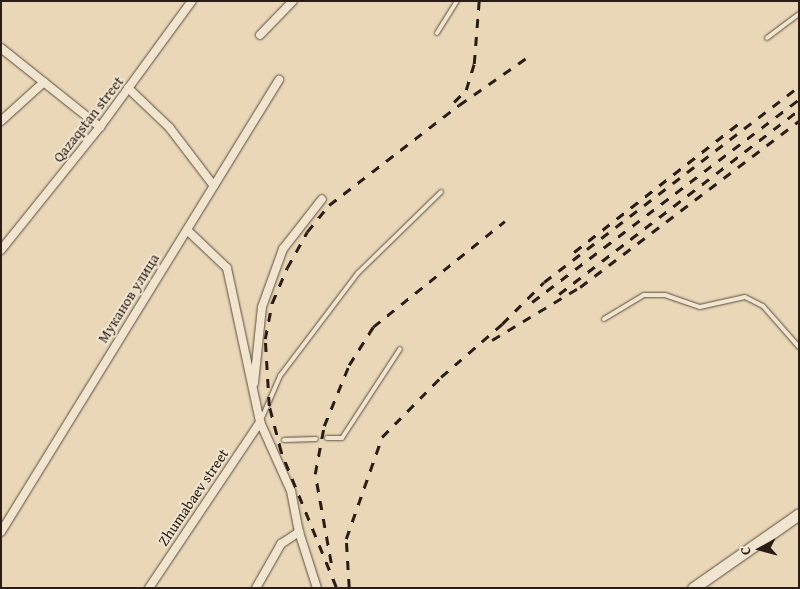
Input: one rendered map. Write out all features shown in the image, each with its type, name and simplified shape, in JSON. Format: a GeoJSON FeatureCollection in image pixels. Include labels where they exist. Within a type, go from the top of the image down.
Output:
{"type":"FeatureCollection","features":[{"type":"Feature","properties":{"kind":"main road"},"geometry":{"type":"LineString","coordinates":[[693,588],[799,514]]}},
{"type":"Feature","properties":{"kind":"street","name":"Qazaqstan street"},"geometry":{"type":"LineString","coordinates":[[1,250],[100,127],[192,1]]}},
{"type":"Feature","properties":{"kind":"street"},"geometry":{"type":"LineString","coordinates":[[260,35],[293,1]]}},
{"type":"Feature","properties":{"kind":"street"},"geometry":{"type":"LineString","coordinates":[[1,48],[100,127]]}},
{"type":"Feature","properties":{"kind":"street","name":"Муканов улица"},"geometry":{"type":"LineString","coordinates":[[1,532],[279,80]]}},
{"type":"Feature","properties":{"kind":"street"},"geometry":{"type":"LineString","coordinates":[[1,122],[44,82]]}},
{"type":"Feature","properties":{"kind":"street"},"geometry":{"type":"LineString","coordinates":[[128,88],[169,127],[214,186]]}},
{"type":"Feature","properties":{"kind":"street"},"geometry":{"type":"LineString","coordinates":[[253,390],[262,307],[283,249],[322,199]]}},
{"type":"Feature","properties":{"kind":"street"},"geometry":{"type":"LineString","coordinates":[[187,230],[227,268],[260,422],[291,491],[299,532],[317,588]]}},
{"type":"Feature","properties":{"kind":"street","name":"Zhumabaev street"},"geometry":{"type":"LineString","coordinates":[[149,588],[260,422]]}},
{"type":"Feature","properties":{"kind":"street"},"geometry":{"type":"LineString","coordinates":[[256,588],[281,544],[299,532]]}},
{"type":"Feature","properties":{"kind":"lane"},"geometry":{"type":"LineString","coordinates":[[437,33],[457,1]]}},
{"type":"Feature","properties":{"kind":"lane"},"geometry":{"type":"LineString","coordinates":[[767,38],[799,14]]}},
{"type":"Feature","properties":{"kind":"lane"},"geometry":{"type":"LineString","coordinates":[[260,422],[280,376],[358,274],[441,192]]}},
{"type":"Feature","properties":{"kind":"lane"},"geometry":{"type":"LineString","coordinates":[[604,319],[644,295],[665,295],[700,307],[745,297],[763,306],[799,347]]}},
{"type":"Feature","properties":{"kind":"lane"},"geometry":{"type":"LineString","coordinates":[[326,438],[342,438],[400,349]]}},
{"type":"Feature","properties":{"kind":"lane"},"geometry":{"type":"LineString","coordinates":[[284,440],[316,439]]}},
{"type":"Feature","properties":{"kind":"railway"},"geometry":{"type":"LineString","coordinates":[[454,102],[466,90],[474,64],[479,1]]}},
{"type":"Feature","properties":{"kind":"railway"},"geometry":{"type":"LineString","coordinates":[[336,587],[281,452],[269,406],[265,339],[272,303],[287,268],[307,232],[329,205],[459,105],[526,58]]}},
{"type":"Feature","properties":{"kind":"railway"},"geometry":{"type":"LineString","coordinates":[[349,588],[346,539],[382,437],[441,377],[502,324],[544,282],[799,86]]}},
{"type":"Feature","properties":{"kind":"railway"},"geometry":{"type":"LineString","coordinates":[[532,302],[799,99]]}},
{"type":"Feature","properties":{"kind":"railway"},"geometry":{"type":"LineString","coordinates":[[559,294],[799,110]]}},
{"type":"Feature","properties":{"kind":"railway"},"geometry":{"type":"LineString","coordinates":[[574,252],[743,120]]}},
{"type":"Feature","properties":{"kind":"railway"},"geometry":{"type":"LineString","coordinates":[[492,340],[580,287],[799,121]]}},
{"type":"Feature","properties":{"kind":"railway"},"geometry":{"type":"LineString","coordinates":[[331,563],[315,474],[324,426],[349,365],[373,327],[505,221]]}}]}
